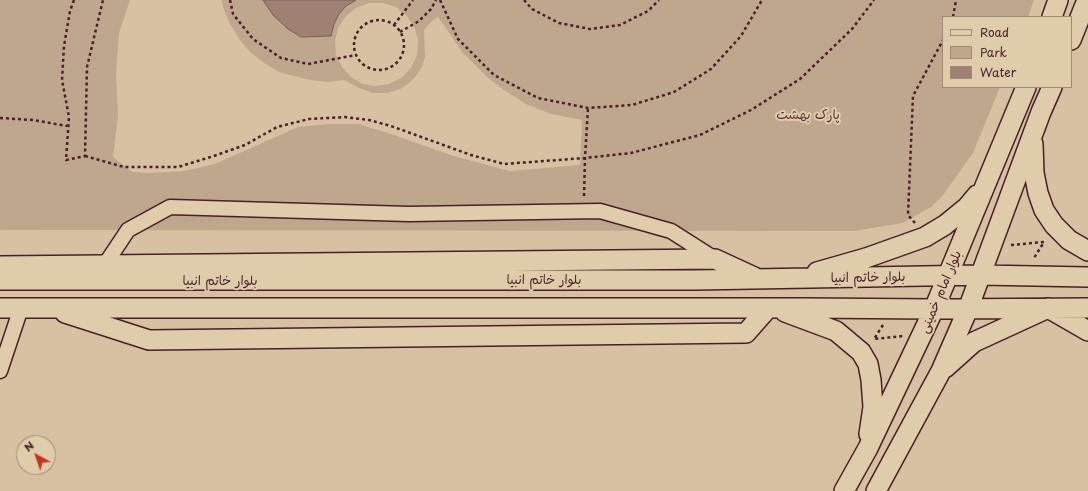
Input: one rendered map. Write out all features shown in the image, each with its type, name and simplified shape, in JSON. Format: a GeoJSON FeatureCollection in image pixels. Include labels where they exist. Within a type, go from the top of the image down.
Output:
{"type":"FeatureCollection","features":[{"type":"Feature","properties":{"kind":"main road"},"geometry":{"type":"LineString","coordinates":[[1052,16],[1058,0]]}},
{"type":"Feature","properties":{"kind":"main road"},"geometry":{"type":"LineString","coordinates":[[1072,38],[1087,0]]}},
{"type":"Feature","properties":{"kind":"main road","name":"بلوار امام خمینی"},"geometry":{"type":"LineString","coordinates":[[844,491],[862,458],[934,309],[1026,88]]}},
{"type":"Feature","properties":{"kind":"main road"},"geometry":{"type":"LineString","coordinates":[[876,491],[941,371],[981,276],[1035,128],[1052,88]]}},
{"type":"Feature","properties":{"kind":"main road"},"geometry":{"type":"LineString","coordinates":[[1035,128],[1033,149],[1034,173],[1038,193],[1044,210],[1054,225],[1069,240],[1088,251]]}},
{"type":"Feature","properties":{"kind":"main road"},"geometry":{"type":"LineString","coordinates":[[795,279],[866,258],[925,237],[967,207],[986,184]]}},
{"type":"Feature","properties":{"kind":"main road"},"geometry":{"type":"LineString","coordinates":[[0,266],[715,259],[758,279]]}},
{"type":"Feature","properties":{"kind":"main road","name":"بلوار خاتم انبیا"},"geometry":{"type":"LineString","coordinates":[[0,280],[138,281],[795,279],[981,276],[1088,277]]}},
{"type":"Feature","properties":{"kind":"main road","name":"بلوار خاتم انبیا"},"geometry":{"type":"LineString","coordinates":[[0,308],[1088,308]]}},
{"type":"Feature","properties":{"kind":"main road"},"geometry":{"type":"LineString","coordinates":[[49,308],[149,340],[746,333],[770,308],[836,332],[861,352],[868,364],[873,407],[871,422],[862,458]]}},
{"type":"Feature","properties":{"kind":"main road"},"geometry":{"type":"LineString","coordinates":[[941,371],[974,342],[1048,308],[1088,331]]}},
{"type":"Feature","properties":{"kind":"street"},"geometry":{"type":"LineString","coordinates":[[104,266],[128,230],[170,208],[409,214],[600,210],[671,231],[715,259]]}},
{"type":"Feature","properties":{"kind":"street"},"geometry":{"type":"LineString","coordinates":[[0,371],[21,308]]}},
{"type":"Feature","properties":{"kind":"path"},"geometry":{"type":"LineString","coordinates":[[74,0],[70,11],[64,46],[62,80],[69,117],[67,126],[66,160],[86,156],[124,167],[178,167],[245,145],[277,127],[308,119],[345,117],[369,120],[391,126],[471,156],[504,164],[631,153],[700,135],[752,110],[800,79],[852,29],[874,0]]}},
{"type":"Feature","properties":{"kind":"path"},"geometry":{"type":"LineString","coordinates":[[86,156],[87,67],[103,0]]}},
{"type":"Feature","properties":{"kind":"path"},"geometry":{"type":"LineString","coordinates":[[230,0],[233,14],[253,39],[281,58],[308,64],[356,55]]}},
{"type":"Feature","properties":{"kind":"path"},"geometry":{"type":"LineString","coordinates":[[394,26],[413,0]]}},
{"type":"Feature","properties":{"kind":"path"},"geometry":{"type":"LineString","coordinates":[[400,32],[419,21],[431,9],[436,0]]}},
{"type":"Feature","properties":{"kind":"path"},"geometry":{"type":"LineString","coordinates":[[440,0],[458,39],[494,74],[538,98],[588,108],[632,106],[674,92],[711,68],[721,58],[742,36],[762,0]]}},
{"type":"Feature","properties":{"kind":"path"},"geometry":{"type":"LineString","coordinates":[[524,0],[532,9],[559,24],[590,29],[620,25],[648,11],[659,0]]}},
{"type":"Feature","properties":{"kind":"path"},"geometry":{"type":"LineString","coordinates":[[953,16],[956,0]]}},
{"type":"Feature","properties":{"kind":"path"},"geometry":{"type":"LineString","coordinates":[[379,20],[394,26],[400,32],[404,47],[402,55],[397,62],[391,67],[383,70],[375,70],[364,64],[356,55],[354,47],[358,32],[371,22],[379,20]]}},
{"type":"Feature","properties":{"kind":"path"},"geometry":{"type":"LineString","coordinates":[[925,237],[908,215],[913,96],[942,42]]}},
{"type":"Feature","properties":{"kind":"path"},"geometry":{"type":"LineString","coordinates":[[584,211],[588,108]]}},
{"type":"Feature","properties":{"kind":"path"},"geometry":{"type":"LineString","coordinates":[[0,118],[33,120],[67,126]]}},
{"type":"Feature","properties":{"kind":"green space","name":"پارک بهشت"},"geometry":{"type":"Polygon","coordinates":[[[0,0],[130,0],[119,33],[116,74],[118,116],[113,157],[132,172],[150,173],[184,171],[215,164],[298,127],[328,124],[358,124],[457,157],[510,171],[580,165],[582,120],[551,114],[526,104],[504,90],[487,77],[463,53],[438,17],[424,30],[425,57],[422,67],[415,77],[400,89],[387,93],[373,93],[344,80],[327,82],[310,80],[279,72],[264,63],[250,52],[240,40],[229,22],[222,0],[263,0],[288,29],[301,37],[331,36],[334,24],[339,14],[346,6],[356,0],[1034,0],[1028,16],[942,16],[942,88],[1000,88],[973,153],[943,195],[931,207],[903,223],[854,231],[0,230],[0,0]],[[369,3],[356,8],[345,17],[338,28],[335,41],[336,55],[342,67],[351,77],[362,84],[375,86],[389,84],[401,78],[411,68],[417,55],[418,41],[415,28],[407,16],[396,7],[383,3],[369,3]]]}},
{"type":"Feature","properties":{"kind":"water"},"geometry":{"type":"Polygon","coordinates":[[[263,0],[356,0],[346,6],[339,14],[334,24],[331,36],[301,37],[288,29],[273,15],[263,0]]]}}]}
